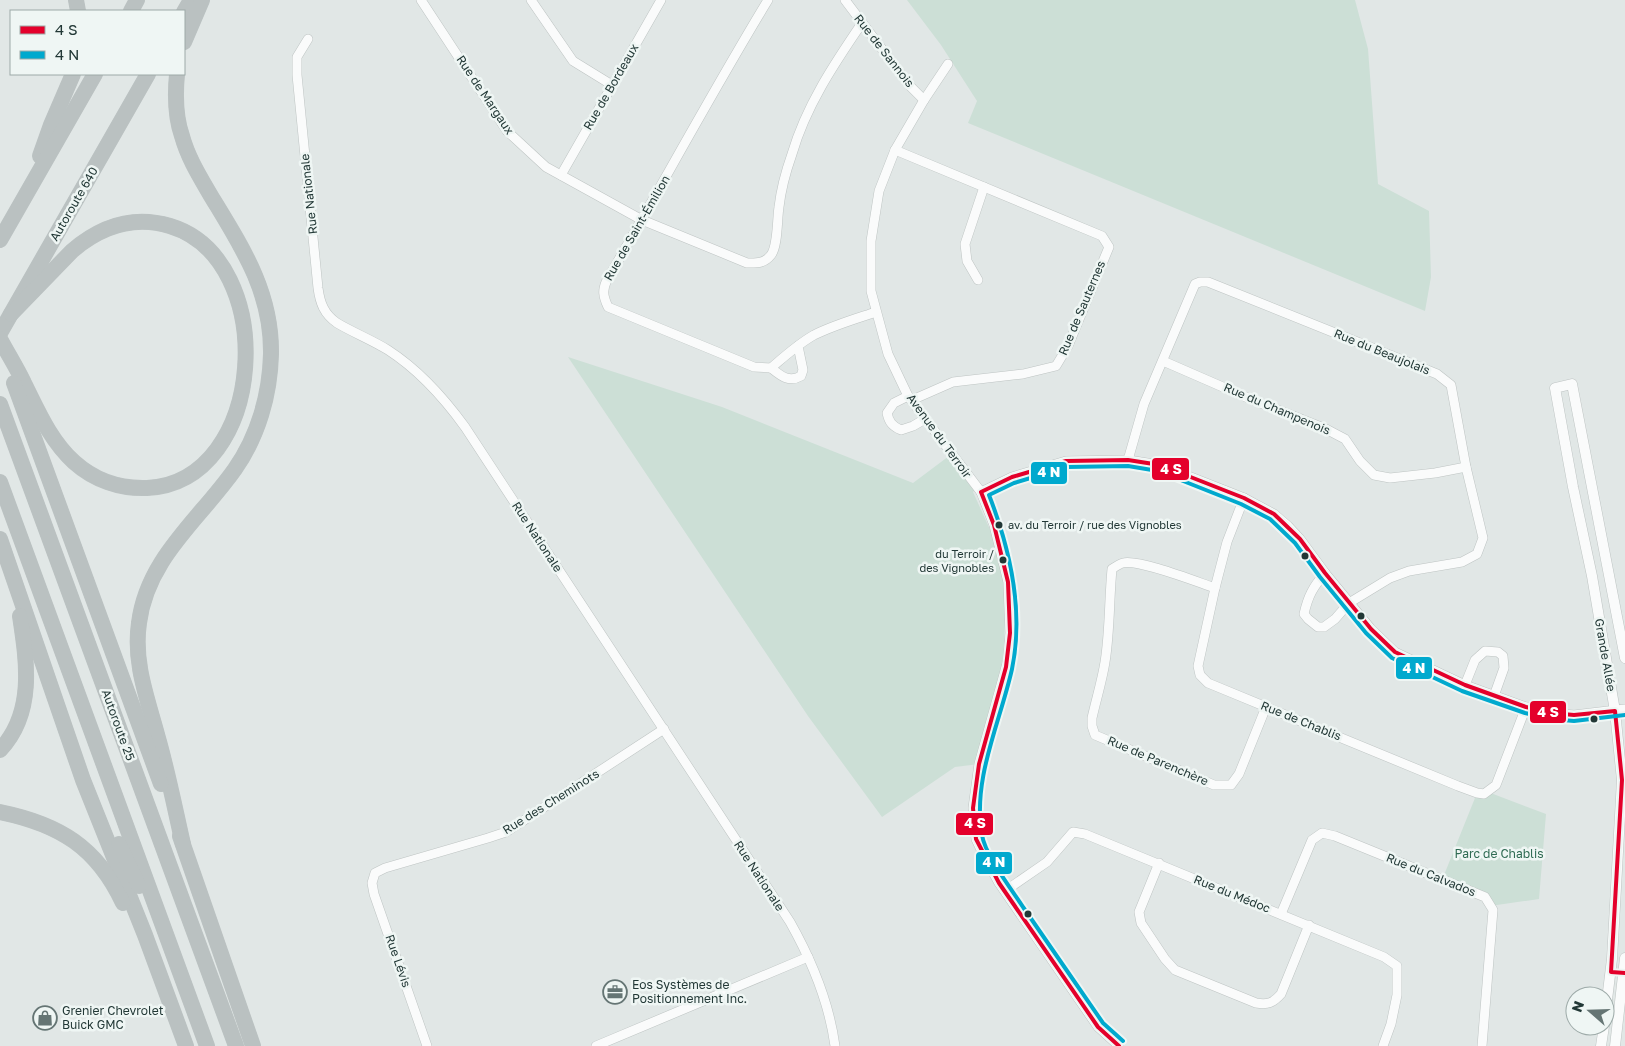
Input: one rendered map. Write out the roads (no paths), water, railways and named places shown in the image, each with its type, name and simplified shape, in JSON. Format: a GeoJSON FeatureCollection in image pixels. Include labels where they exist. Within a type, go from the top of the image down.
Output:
{"type":"FeatureCollection","features":[{"type":"Feature","properties":{"kind":"highway"},"geometry":{"type":"LineString","coordinates":[[185,40],[202,0]]}},
{"type":"Feature","properties":{"kind":"highway"},"geometry":{"type":"LineString","coordinates":[[29,188],[51,125],[73,75]]}},
{"type":"Feature","properties":{"kind":"highway"},"geometry":{"type":"LineString","coordinates":[[0,240],[94,75]]}},
{"type":"Feature","properties":{"kind":"highway","name":"Autoroute 640"},"geometry":{"type":"LineString","coordinates":[[0,333],[147,75]]}},
{"type":"Feature","properties":{"kind":"highway"},"geometry":{"type":"LineString","coordinates":[[177,75],[176,107],[181,135],[194,166],[257,277],[268,318],[271,353],[269,383],[264,405],[247,450],[231,474],[162,560],[146,590],[140,615],[137,639],[139,665],[159,738],[183,844]]}},
{"type":"Feature","properties":{"kind":"highway"},"geometry":{"type":"LineString","coordinates":[[0,344],[48,432],[60,448],[82,468],[98,478],[116,485],[140,488],[160,486],[179,480],[203,466],[217,450],[228,431],[239,400],[244,377],[246,354],[243,326],[238,299],[222,264],[208,248],[192,236],[175,228],[156,223],[126,223],[109,228],[90,237],[72,251],[11,314]]}},
{"type":"Feature","properties":{"kind":"highway"},"geometry":{"type":"LineString","coordinates":[[0,340],[183,844],[254,1046]]}},
{"type":"Feature","properties":{"kind":"highway","name":"Autoroute 25"},"geometry":{"type":"LineString","coordinates":[[0,404],[236,1046]]}},
{"type":"Feature","properties":{"kind":"highway"},"geometry":{"type":"LineString","coordinates":[[0,482],[206,1046]]}},
{"type":"Feature","properties":{"kind":"highway"},"geometry":{"type":"LineString","coordinates":[[0,539],[83,780],[145,935],[186,1046]]}},
{"type":"Feature","properties":{"kind":"highway"},"geometry":{"type":"LineString","coordinates":[[0,750],[9,739],[17,724],[23,708],[26,690],[26,658],[12,573]]}},
{"type":"Feature","properties":{"kind":"highway"},"geometry":{"type":"LineString","coordinates":[[45,666],[81,761],[181,976]]}},
{"type":"Feature","properties":{"kind":"highway"},"geometry":{"type":"LineString","coordinates":[[0,812],[24,817],[54,828],[84,848],[106,873],[145,935]]}},
{"type":"Feature","properties":{"kind":"street","name":"Rue de Margaux"},"geometry":{"type":"LineString","coordinates":[[421,0],[507,131],[546,167],[642,220],[747,263],[761,263],[772,255],[777,236],[779,206],[784,178],[792,152],[812,104],[831,68],[862,23]]}},
{"type":"Feature","properties":{"kind":"street"},"geometry":{"type":"LineString","coordinates":[[532,0],[573,61],[612,85]]}},
{"type":"Feature","properties":{"kind":"street","name":"Rue de Bordeaux"},"geometry":{"type":"LineString","coordinates":[[561,175],[660,0]]}},
{"type":"Feature","properties":{"kind":"street","name":"Rue de Saint-Émilion"},"geometry":{"type":"LineString","coordinates":[[768,0],[606,280],[603,296],[608,306],[754,367],[771,368],[789,380],[801,376],[803,370],[798,346]]}},
{"type":"Feature","properties":{"kind":"street","name":"Rue de Sannois"},"geometry":{"type":"LineString","coordinates":[[845,0],[910,86],[924,100]]}},
{"type":"Feature","properties":{"kind":"street","name":"Rue Nationale"},"geometry":{"type":"LineString","coordinates":[[308,39],[297,58],[297,75],[318,288],[324,311],[336,323],[400,358],[450,406],[790,922],[818,980],[829,1014],[835,1046]]}},
{"type":"Feature","properties":{"kind":"street","name":"Avenue du Terroir"},"geometry":{"type":"LineString","coordinates":[[948,64],[924,100],[895,150],[879,191],[871,241],[871,291],[888,354],[910,398],[981,492],[994,525],[1008,582],[1010,633],[1006,667],[980,764],[974,808],[976,839],[1005,891],[1098,1027],[1119,1046]]}},
{"type":"Feature","properties":{"kind":"street","name":"Rue de Sauternes"},"geometry":{"type":"LineString","coordinates":[[895,150],[1102,236],[1109,247],[1068,346],[1056,366],[1023,374],[953,382],[910,398]]}},
{"type":"Feature","properties":{"kind":"street"},"geometry":{"type":"LineString","coordinates":[[978,280],[967,261],[965,244],[984,187]]}},
{"type":"Feature","properties":{"kind":"street","name":"Rue du Beaujolais"},"geometry":{"type":"LineString","coordinates":[[1128,460],[1144,404],[1195,284],[1200,282],[1208,282],[1437,374],[1451,385],[1466,467],[1483,538],[1477,554],[1462,562],[1409,571],[1390,578],[1349,603]]}},
{"type":"Feature","properties":{"kind":"street"},"geometry":{"type":"LineString","coordinates":[[771,368],[814,335],[844,322],[876,312]]}},
{"type":"Feature","properties":{"kind":"street","name":"Rue du Champenois"},"geometry":{"type":"LineString","coordinates":[[1163,361],[1326,429],[1344,439],[1360,461],[1374,475],[1390,478],[1466,467]]}},
{"type":"Feature","properties":{"kind":"street","name":"Grande Allée"},"geometry":{"type":"LineString","coordinates":[[1608,986],[1612,959],[1622,780],[1620,710],[1572,486],[1556,388],[1572,384],[1625,658]]}},
{"type":"Feature","properties":{"kind":"street"},"geometry":{"type":"LineString","coordinates":[[910,398],[894,403],[886,413],[889,421],[900,430],[914,426],[925,419]]}},
{"type":"Feature","properties":{"kind":"street"},"geometry":{"type":"LineString","coordinates":[[981,492],[1012,477],[1066,461],[1128,460],[1160,465],[1244,498],[1274,514],[1300,539],[1349,603],[1371,629],[1395,652],[1465,685],[1526,707],[1552,713],[1574,715],[1620,710]]}},
{"type":"Feature","properties":{"kind":"street","name":"Rue de Chablis"},"geometry":{"type":"LineString","coordinates":[[1244,498],[1227,542],[1198,666],[1200,675],[1208,683],[1458,786],[1484,794],[1496,785],[1526,707]]}},
{"type":"Feature","properties":{"kind":"street","name":"Rue de Parenchère"},"geometry":{"type":"LineString","coordinates":[[1215,588],[1172,573],[1133,563],[1122,563],[1112,569],[1110,618],[1105,662],[1092,718],[1095,734],[1214,785],[1231,785],[1239,774],[1266,707]]}},
{"type":"Feature","properties":{"kind":"street"},"geometry":{"type":"LineString","coordinates":[[1325,573],[1314,586],[1307,600],[1304,614],[1318,627],[1324,627],[1335,619],[1349,603]]}},
{"type":"Feature","properties":{"kind":"street"},"geometry":{"type":"LineString","coordinates":[[1465,685],[1475,660],[1485,651],[1498,652],[1503,656],[1504,668],[1494,696]]}},
{"type":"Feature","properties":{"kind":"street","name":"Rue des Cheminots"},"geometry":{"type":"LineString","coordinates":[[374,876],[378,871],[385,868],[506,832],[664,730]]}},
{"type":"Feature","properties":{"kind":"street","name":"Rue du Médoc"},"geometry":{"type":"LineString","coordinates":[[1005,891],[1047,862],[1073,832],[1085,834],[1158,863],[1384,957],[1397,966],[1397,995],[1391,1024],[1383,1046]]}},
{"type":"Feature","properties":{"kind":"street","name":"Rue du Calvados"},"geometry":{"type":"LineString","coordinates":[[1281,914],[1312,840],[1322,833],[1335,836],[1485,897],[1493,910],[1482,1046]]}},
{"type":"Feature","properties":{"kind":"street"},"geometry":{"type":"LineString","coordinates":[[1158,863],[1139,912],[1141,923],[1165,959],[1175,970],[1256,1004],[1266,1005],[1275,1001],[1281,994],[1309,925]]}},
{"type":"Feature","properties":{"kind":"street","name":"Rue Lévis"},"geometry":{"type":"LineString","coordinates":[[374,876],[372,883],[374,894],[427,1046]]}},
{"type":"Feature","properties":{"kind":"street"},"geometry":{"type":"LineString","coordinates":[[596,1046],[808,957]]}},
{"type":"Feature","properties":{"kind":"street"},"geometry":{"type":"LineString","coordinates":[[1612,959],[1625,959],[1615,1046]]}},
{"type":"Feature","properties":{"kind":"street"},"geometry":{"type":"LineString","coordinates":[[1610,972],[1624,972]]}},
{"type":"Feature","properties":{"kind":"place","name":"av. du Terroir / rue des Vignobles"},"geometry":{"type":"Point","coordinates":[999,525]}},
{"type":"Feature","properties":{"kind":"place","name":"du Terroir / des Vignobles"},"geometry":{"type":"Point","coordinates":[1003,560]}},
{"type":"Feature","properties":{"kind":"place","name":"Eos Systèmes de Positionnement Inc."},"geometry":{"type":"Point","coordinates":[615,992]}},
{"type":"Feature","properties":{"kind":"place","name":"Grenier Chevrolet Buick GMC"},"geometry":{"type":"Point","coordinates":[45,1018]}},
{"type":"Feature","properties":{"kind":"park label","name":"Parc de Chablis"},"geometry":{"type":"Point","coordinates":[1499,854]}}]}
